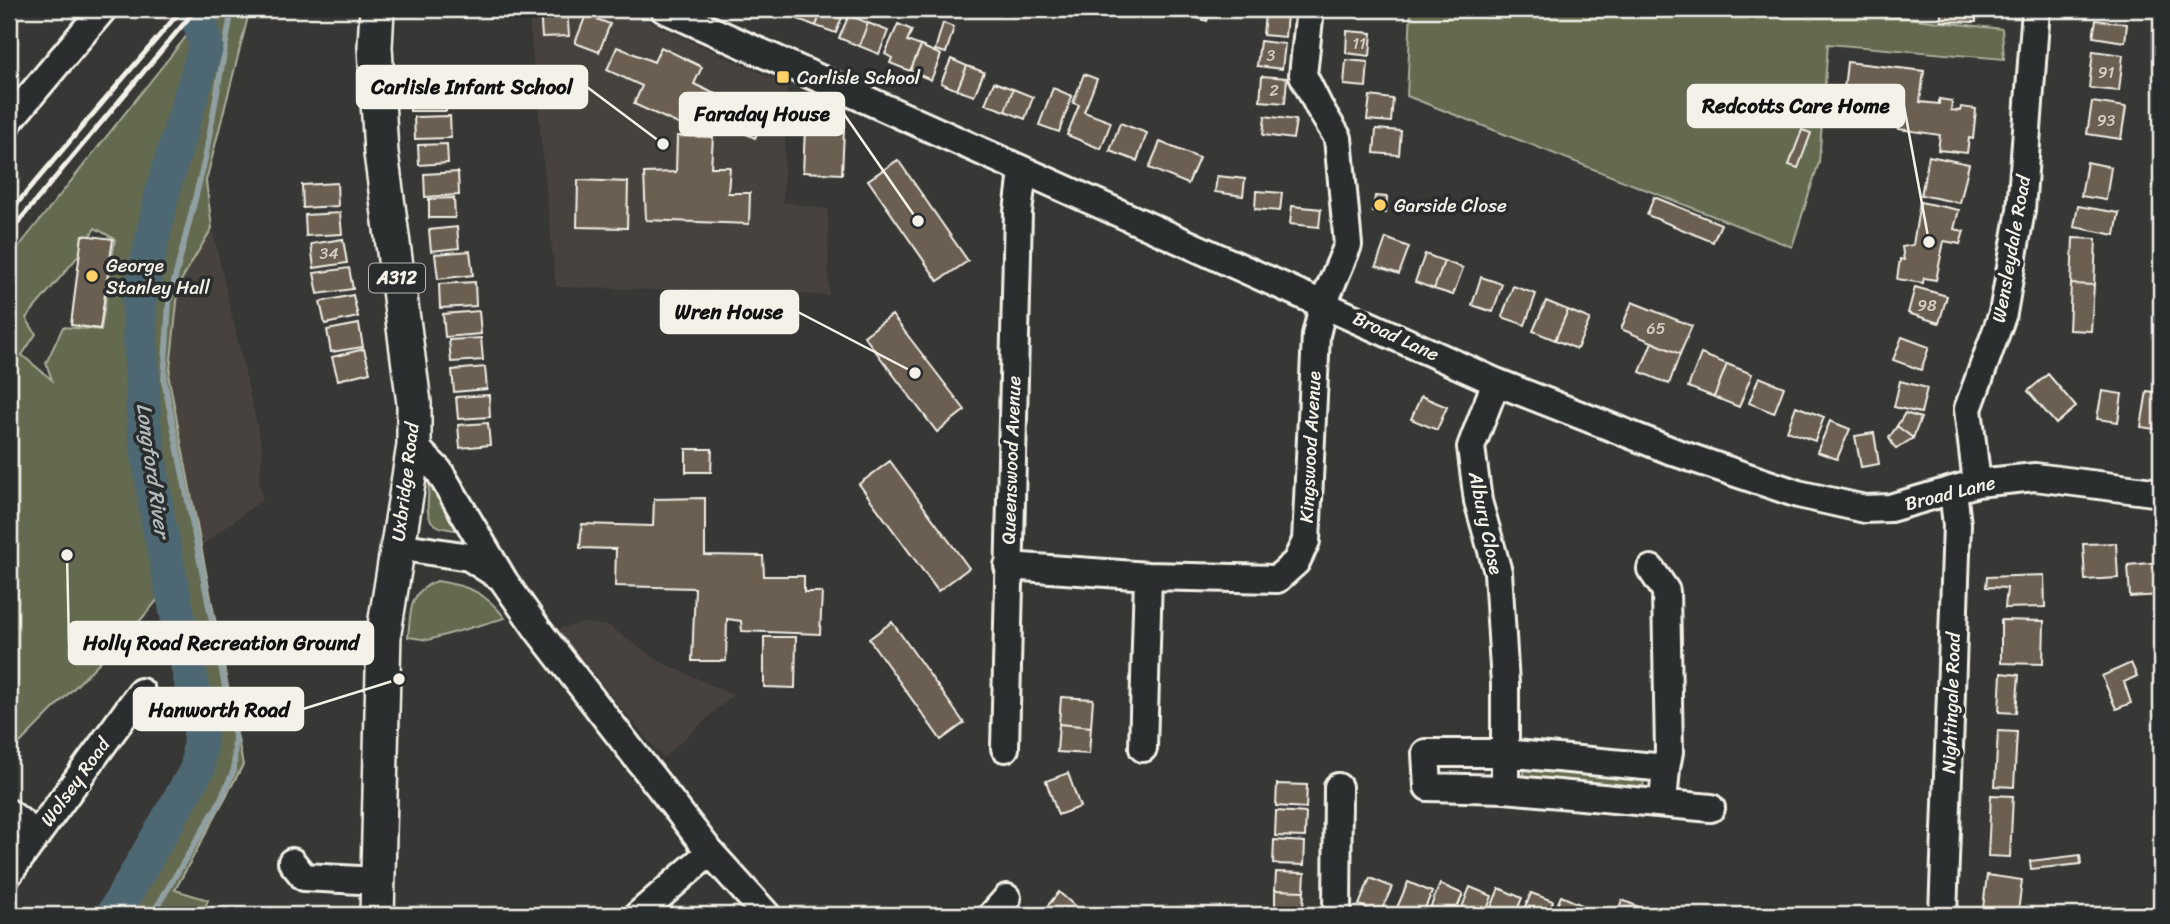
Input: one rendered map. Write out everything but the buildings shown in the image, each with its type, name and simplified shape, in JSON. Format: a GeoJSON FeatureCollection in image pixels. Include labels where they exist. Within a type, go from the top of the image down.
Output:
{"type":"FeatureCollection","features":[{"type":"Feature","properties":{"kind":"main road","name":"Uxbridge Road"},"geometry":{"type":"LineString","coordinates":[[377,9],[375,47],[381,153],[414,403],[414,446],[384,632],[379,747],[377,915]]}},
{"type":"Feature","properties":{"kind":"street"},"geometry":{"type":"LineString","coordinates":[[14,105],[103,9]]}},
{"type":"Feature","properties":{"kind":"street","name":"Broad Lane"},"geometry":{"type":"LineString","coordinates":[[664,9],[1023,172],[1324,302],[1496,382],[1677,453],[1798,494],[1844,506],[1890,508],[1965,487],[2012,478],[2060,478],[2161,493]]}},
{"type":"Feature","properties":{"kind":"street"},"geometry":{"type":"LineString","coordinates":[[1310,9],[1303,75],[1318,107],[1338,138],[1349,245],[1324,302]]}},
{"type":"Feature","properties":{"kind":"street","name":"Wensleydale Road"},"geometry":{"type":"LineString","coordinates":[[1965,487],[1968,409],[2003,313],[2021,210],[2036,9]]}},
{"type":"Feature","properties":{"kind":"street","name":"Queenswood Avenue"},"geometry":{"type":"LineString","coordinates":[[1005,748],[1007,566],[1018,212],[1023,172]]}},
{"type":"Feature","properties":{"kind":"street","name":"Kingswood Avenue"},"geometry":{"type":"LineString","coordinates":[[1007,566],[1148,576],[1277,579],[1296,562],[1306,541],[1316,335],[1324,302]]}},
{"type":"Feature","properties":{"kind":"street","name":"Albury Close"},"geometry":{"type":"LineString","coordinates":[[1496,382],[1471,447],[1478,501],[1498,572],[1504,684],[1504,789]]}},
{"type":"Feature","properties":{"kind":"street"},"geometry":{"type":"LineString","coordinates":[[414,446],[439,471],[504,581],[538,630],[710,852],[767,915]]}},
{"type":"Feature","properties":{"kind":"street","name":"Nightingale Road"},"geometry":{"type":"LineString","coordinates":[[1943,915],[1957,525],[1965,487]]}},
{"type":"Feature","properties":{"kind":"street"},"geometry":{"type":"LineString","coordinates":[[397,546],[469,557],[484,564],[504,581]]}},
{"type":"Feature","properties":{"kind":"street"},"geometry":{"type":"LineString","coordinates":[[1651,569],[1666,592],[1669,752],[1663,802]]}},
{"type":"Feature","properties":{"kind":"street"},"geometry":{"type":"LineString","coordinates":[[1143,748],[1148,576]]}},
{"type":"Feature","properties":{"kind":"street","name":"Wolsey Road"},"geometry":{"type":"LineString","coordinates":[[9,873],[141,692]]}},
{"type":"Feature","properties":{"kind":"street"},"geometry":{"type":"LineString","coordinates":[[1666,768],[1504,753],[1426,753],[1428,786],[1504,789],[1711,808]]}},
{"type":"Feature","properties":{"kind":"street"},"geometry":{"type":"LineString","coordinates":[[1337,915],[1338,788]]}},
{"type":"Feature","properties":{"kind":"street"},"geometry":{"type":"LineString","coordinates":[[9,813],[37,835]]}},
{"type":"Feature","properties":{"kind":"street"},"geometry":{"type":"LineString","coordinates":[[638,915],[710,852]]}},
{"type":"Feature","properties":{"kind":"street"},"geometry":{"type":"LineString","coordinates":[[298,878],[378,881]]}},
{"type":"Feature","properties":{"kind":"shaded area"},"geometry":{"type":"Polygon","coordinates":[[[528,9],[621,9],[787,85],[783,202],[828,209],[829,295],[556,287],[528,9]]]}},
{"type":"Feature","properties":{"kind":"shaded area"},"geometry":{"type":"Polygon","coordinates":[[[212,228],[263,451],[259,479],[263,499],[201,546],[188,494],[169,379],[179,284],[212,228]]]}},
{"type":"Feature","properties":{"kind":"shaded area"},"geometry":{"type":"Polygon","coordinates":[[[585,623],[609,626],[657,660],[733,695],[663,758],[556,629],[585,623]]]}},
{"type":"Feature","properties":{"kind":"green space"},"geometry":{"type":"Polygon","coordinates":[[[208,9],[250,9],[206,181],[212,228],[179,284],[169,379],[243,765],[175,890],[208,900],[202,915],[122,915],[169,834],[168,810],[188,800],[213,744],[175,579],[138,623],[9,754],[9,259],[208,9]],[[95,228],[75,260],[26,318],[36,334],[22,355],[52,380],[46,363],[63,327],[101,330],[115,239],[95,228]]]}},
{"type":"Feature","properties":{"kind":"green space"},"geometry":{"type":"Polygon","coordinates":[[[1411,9],[1827,9],[2002,29],[2004,59],[1828,44],[1819,162],[1792,247],[1407,96],[1411,9]]]}},
{"type":"Feature","properties":{"kind":"green space"},"geometry":{"type":"Polygon","coordinates":[[[433,482],[457,530],[438,526],[430,518],[429,486],[433,482]]]}},
{"type":"Feature","properties":{"kind":"green space"},"geometry":{"type":"Polygon","coordinates":[[[437,581],[476,592],[505,618],[428,640],[408,637],[411,610],[416,596],[437,581]]]}},
{"type":"Feature","properties":{"kind":"green space"},"geometry":{"type":"Polygon","coordinates":[[[1525,765],[1644,774],[1643,792],[1523,783],[1525,765]]]}},
{"type":"Feature","properties":{"kind":"waterway","name":"Longford River"},"geometry":{"type":"LineString","coordinates":[[113,915],[198,768],[201,729],[158,520],[144,422],[139,301],[164,186],[206,46],[197,9]]}},
{"type":"Feature","properties":{"kind":"waterway"},"geometry":{"type":"LineString","coordinates":[[152,915],[219,803],[234,770],[235,737],[164,380],[169,302],[205,159],[232,9]]}},
{"type":"Feature","properties":{"kind":"railway"},"geometry":{"type":"LineString","coordinates":[[9,213],[182,9]]}},
{"type":"Feature","properties":{"kind":"railway"},"geometry":{"type":"LineString","coordinates":[[9,233],[196,9]]}},
{"type":"Feature","properties":{"kind":"place","name":"Carlisle School"},"geometry":{"type":"Point","coordinates":[783,77]}},
{"type":"Feature","properties":{"kind":"place","name":"Carlisle Infant School"},"geometry":{"type":"Point","coordinates":[663,144]}},
{"type":"Feature","properties":{"kind":"place","name":"Garside Close"},"geometry":{"type":"Point","coordinates":[1380,205]}},
{"type":"Feature","properties":{"kind":"place","name":"Faraday House"},"geometry":{"type":"Point","coordinates":[918,221]}},
{"type":"Feature","properties":{"kind":"place","name":"Redcotts Care Home"},"geometry":{"type":"Point","coordinates":[1929,242]}},
{"type":"Feature","properties":{"kind":"place","name":"George Stanley Hall"},"geometry":{"type":"Point","coordinates":[92,276]}},
{"type":"Feature","properties":{"kind":"place","name":"Wren House"},"geometry":{"type":"Point","coordinates":[915,373]}},
{"type":"Feature","properties":{"kind":"place","name":"Holly Road Recreation Ground"},"geometry":{"type":"Point","coordinates":[67,555]}},
{"type":"Feature","properties":{"kind":"place","name":"Hanworth Road"},"geometry":{"type":"Point","coordinates":[399,679]}}]}
